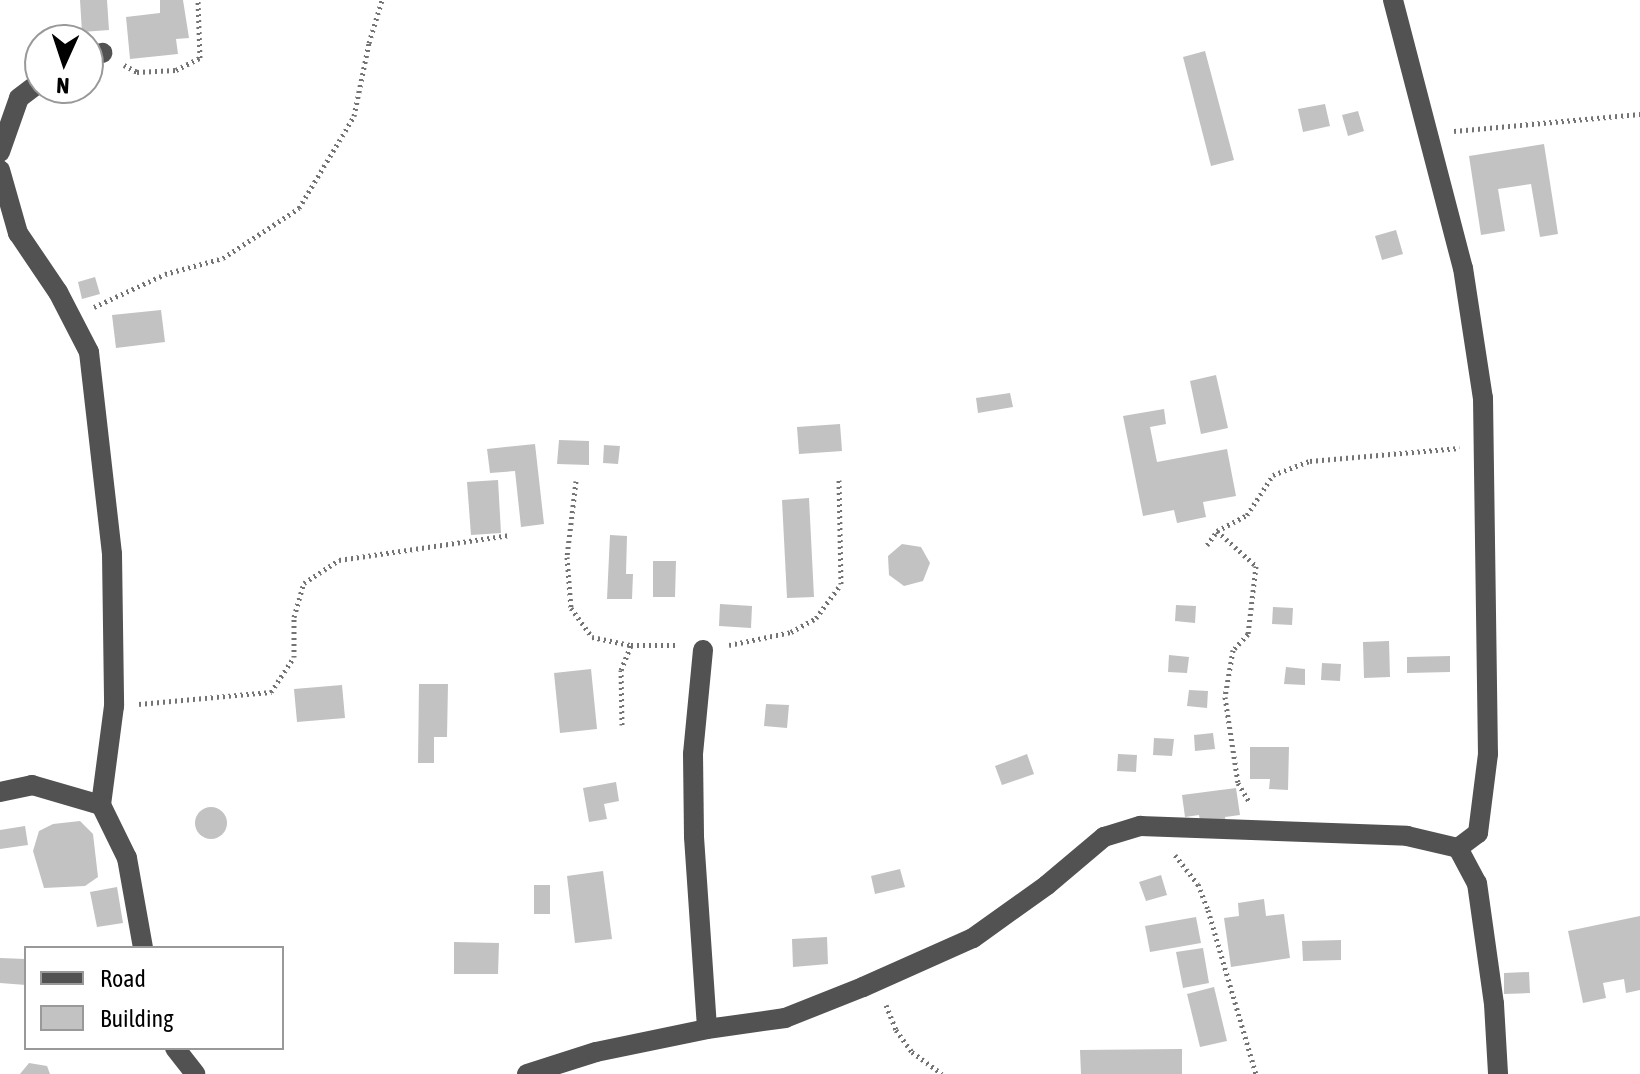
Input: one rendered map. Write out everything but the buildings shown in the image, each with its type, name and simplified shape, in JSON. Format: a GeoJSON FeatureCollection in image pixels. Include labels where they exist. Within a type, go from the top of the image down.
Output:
{"type":"FeatureCollection","features":[{"type":"Feature","properties":{"kind":"street"},"geometry":{"type":"LineString","coordinates":[[1393,0],[1463,268],[1483,398],[1488,754],[1478,833],[1458,848]]}},
{"type":"Feature","properties":{"kind":"street"},"geometry":{"type":"LineString","coordinates":[[0,152],[19,98],[24,94]]}},
{"type":"Feature","properties":{"kind":"street"},"geometry":{"type":"LineString","coordinates":[[0,170],[18,233],[89,352],[110,539],[114,706],[101,805],[127,858],[143,946]]}},
{"type":"Feature","properties":{"kind":"street"},"geometry":{"type":"LineString","coordinates":[[703,650],[693,768],[707,1029]]}},
{"type":"Feature","properties":{"kind":"street"},"geometry":{"type":"LineString","coordinates":[[0,792],[32,785],[101,805]]}},
{"type":"Feature","properties":{"kind":"street"},"geometry":{"type":"LineString","coordinates":[[527,1074],[596,1052],[707,1029],[785,1018],[877,981],[973,938],[1047,885],[1104,837],[1140,826],[1407,836],[1458,848],[1477,883],[1494,1004],[1498,1074]]}},
{"type":"Feature","properties":{"kind":"street"},"geometry":{"type":"LineString","coordinates":[[177,1050],[195,1074]]}},
{"type":"Feature","properties":{"kind":"path"},"geometry":{"type":"LineString","coordinates":[[104,59],[137,72],[176,70],[200,58],[198,0]]}},
{"type":"Feature","properties":{"kind":"path"},"geometry":{"type":"LineString","coordinates":[[72,320],[165,274],[223,258],[299,208],[354,116],[380,2]]}},
{"type":"Feature","properties":{"kind":"path"},"geometry":{"type":"LineString","coordinates":[[1429,133],[1640,114]]}},
{"type":"Feature","properties":{"kind":"path"},"geometry":{"type":"LineString","coordinates":[[1207,545],[1217,531],[1247,515],[1273,475],[1310,461],[1484,446]]}},
{"type":"Feature","properties":{"kind":"path"},"geometry":{"type":"LineString","coordinates":[[576,481],[567,557],[571,608],[592,637],[631,645],[703,650],[791,632],[816,618],[841,584],[839,480]]}},
{"type":"Feature","properties":{"kind":"path"},"geometry":{"type":"LineString","coordinates":[[1217,531],[1256,566],[1248,634],[1233,650],[1225,697],[1238,783],[1270,830]]}},
{"type":"Feature","properties":{"kind":"path"},"geometry":{"type":"LineString","coordinates":[[114,706],[271,692],[294,657],[294,617],[304,583],[339,560],[510,535]]}},
{"type":"Feature","properties":{"kind":"path"},"geometry":{"type":"LineString","coordinates":[[622,725],[621,670],[631,645]]}},
{"type":"Feature","properties":{"kind":"path"},"geometry":{"type":"LineString","coordinates":[[1158,827],[1198,884],[1256,1074]]}},
{"type":"Feature","properties":{"kind":"path"},"geometry":{"type":"LineString","coordinates":[[877,981],[896,1030],[912,1052],[942,1074]]}}]}
